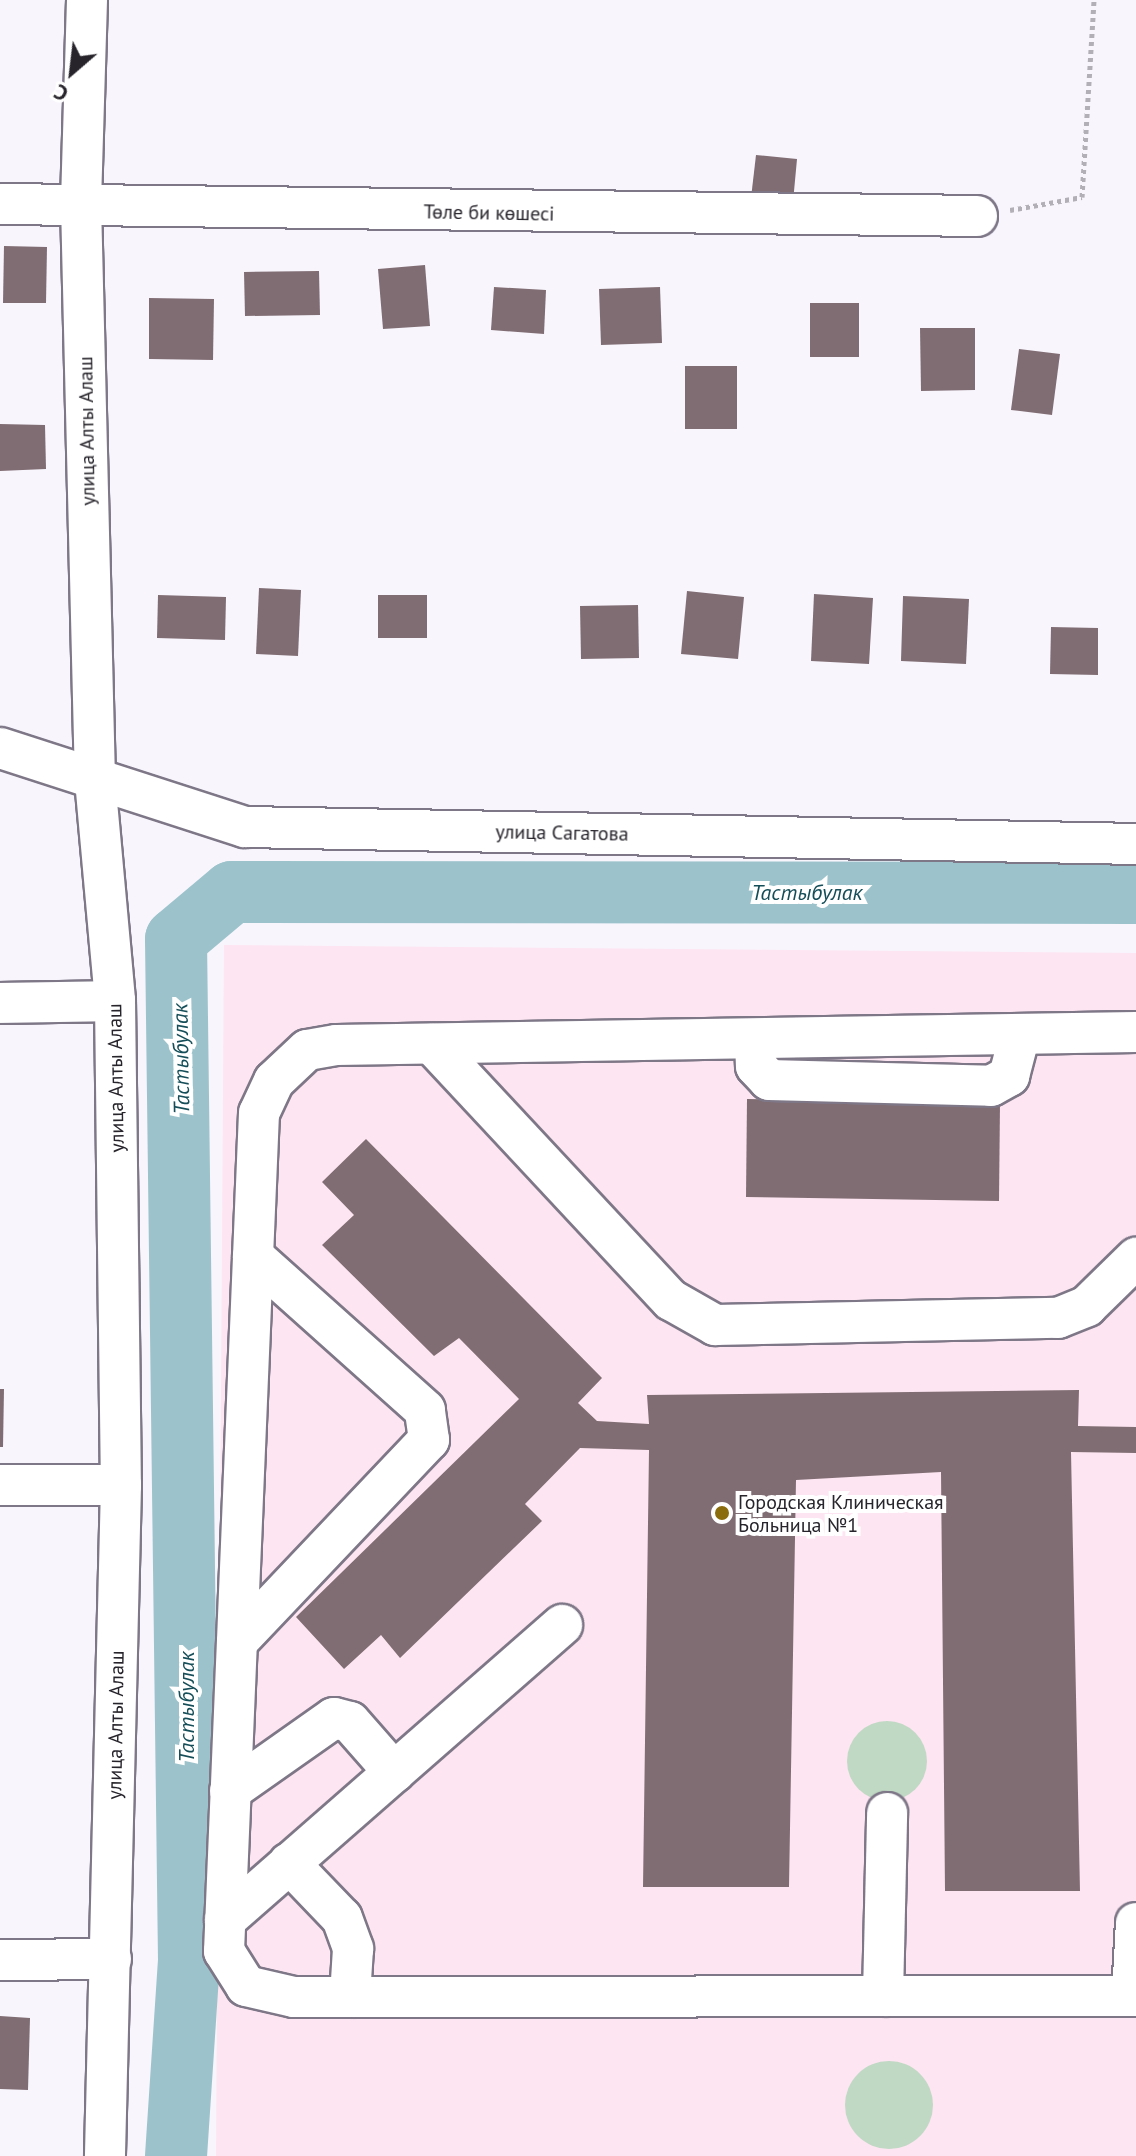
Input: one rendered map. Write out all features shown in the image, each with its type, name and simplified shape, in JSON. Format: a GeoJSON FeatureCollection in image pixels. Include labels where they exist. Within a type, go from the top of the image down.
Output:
{"type":"FeatureCollection","features":[{"type":"Feature","properties":{"kind":"street","name":"улица Алты Алаш"},"geometry":{"type":"LineString","coordinates":[[87,0],[81,204],[95,780],[115,1001],[121,1485],[105,2156]]}},
{"type":"Feature","properties":{"kind":"street","name":"Төле би көшесі"},"geometry":{"type":"LineString","coordinates":[[0,204],[977,216]]}},
{"type":"Feature","properties":{"kind":"street","name":"улица Сагатова"},"geometry":{"type":"LineString","coordinates":[[0,748],[245,827],[1136,844]]}},
{"type":"Feature","properties":{"kind":"street"},"geometry":{"type":"LineString","coordinates":[[0,1003],[115,1001]]}},
{"type":"Feature","properties":{"kind":"street"},"geometry":{"type":"LineString","coordinates":[[1136,1032],[1020,1034],[1009,1076],[991,1086],[769,1080],[756,1066],[755,1039],[432,1044],[307,1050],[274,1081],[259,1113],[224,1951],[246,1986],[294,1997],[1134,1996],[1136,1923]]}},
{"type":"Feature","properties":{"kind":"street"},"geometry":{"type":"LineString","coordinates":[[432,1044],[671,1300],[715,1325],[1058,1318],[1087,1306],[1136,1258]]}},
{"type":"Feature","properties":{"kind":"street"},"geometry":{"type":"LineString","coordinates":[[237,1642],[429,1440],[425,1410],[253,1256]]}},
{"type":"Feature","properties":{"kind":"street"},"geometry":{"type":"LineString","coordinates":[[0,1485],[121,1485]]}},
{"type":"Feature","properties":{"kind":"street"},"geometry":{"type":"LineString","coordinates":[[225,1920],[562,1625]]}},
{"type":"Feature","properties":{"kind":"street"},"geometry":{"type":"LineString","coordinates":[[230,1791],[334,1718],[350,1722],[394,1772]]}},
{"type":"Feature","properties":{"kind":"street"},"geometry":{"type":"LineString","coordinates":[[883,1996],[887,1813]]}},
{"type":"Feature","properties":{"kind":"street"},"geometry":{"type":"LineString","coordinates":[[289,1863],[342,1918],[353,1949],[350,1997]]}},
{"type":"Feature","properties":{"kind":"street"},"geometry":{"type":"LineString","coordinates":[[0,1960],[111,1959]]}},
{"type":"Feature","properties":{"kind":"path"},"geometry":{"type":"LineString","coordinates":[[977,216],[1082,197],[1094,0]]}},
{"type":"Feature","properties":{"kind":"shaded area"},"geometry":{"type":"Polygon","coordinates":[[[224,945],[1136,953],[1136,2156],[216,2156],[224,945]]]}},
{"type":"Feature","properties":{"kind":"green space"},"geometry":{"type":"Polygon","coordinates":[[[887,1721],[902,1724],[915,1733],[924,1746],[927,1761],[924,1776],[915,1789],[902,1798],[887,1801],[872,1798],[859,1789],[850,1776],[847,1761],[850,1746],[859,1733],[872,1724],[887,1721]]]}},
{"type":"Feature","properties":{"kind":"green space"},"geometry":{"type":"Polygon","coordinates":[[[889,2061],[906,2065],[920,2074],[929,2088],[933,2105],[929,2122],[920,2136],[906,2145],[889,2149],[872,2145],[858,2136],[849,2122],[845,2105],[849,2088],[858,2074],[872,2065],[889,2061]]]}},
{"type":"Feature","properties":{"kind":"building"},"geometry":{"type":"Polygon","coordinates":[[[756,155],[797,159],[793,202],[751,198],[756,155]]]}},
{"type":"Feature","properties":{"kind":"building"},"geometry":{"type":"Polygon","coordinates":[[[4,246],[47,247],[46,303],[3,303],[4,246]]]}},
{"type":"Feature","properties":{"kind":"building"},"geometry":{"type":"Polygon","coordinates":[[[425,265],[430,326],[383,329],[378,269],[425,265]]]}},
{"type":"Feature","properties":{"kind":"building"},"geometry":{"type":"Polygon","coordinates":[[[319,271],[320,315],[245,316],[244,272],[319,271]]]}},
{"type":"Feature","properties":{"kind":"building"},"geometry":{"type":"Polygon","coordinates":[[[494,287],[546,290],[544,334],[491,330],[494,287]]]}},
{"type":"Feature","properties":{"kind":"building"},"geometry":{"type":"Polygon","coordinates":[[[660,287],[662,343],[601,345],[599,289],[660,287]]]}},
{"type":"Feature","properties":{"kind":"building"},"geometry":{"type":"Polygon","coordinates":[[[149,298],[214,299],[213,360],[149,359],[149,298]]]}},
{"type":"Feature","properties":{"kind":"building"},"geometry":{"type":"Polygon","coordinates":[[[810,303],[859,303],[859,357],[810,357],[810,303]]]}},
{"type":"Feature","properties":{"kind":"building"},"geometry":{"type":"Polygon","coordinates":[[[920,328],[975,328],[975,390],[921,391],[920,328]]]}},
{"type":"Feature","properties":{"kind":"building"},"geometry":{"type":"Polygon","coordinates":[[[1019,349],[1060,354],[1052,415],[1011,410],[1019,349]]]}},
{"type":"Feature","properties":{"kind":"building"},"geometry":{"type":"Polygon","coordinates":[[[685,366],[737,366],[737,429],[685,429],[685,366]]]}},
{"type":"Feature","properties":{"kind":"building"},"geometry":{"type":"Polygon","coordinates":[[[0,424],[45,425],[46,469],[0,471],[0,424]]]}},
{"type":"Feature","properties":{"kind":"building"},"geometry":{"type":"Polygon","coordinates":[[[259,588],[301,590],[298,656],[256,654],[259,588]]]}},
{"type":"Feature","properties":{"kind":"building"},"geometry":{"type":"Polygon","coordinates":[[[687,591],[744,597],[738,659],[681,654],[687,591]]]}},
{"type":"Feature","properties":{"kind":"building"},"geometry":{"type":"Polygon","coordinates":[[[814,594],[873,598],[869,664],[811,661],[814,594]]]}},
{"type":"Feature","properties":{"kind":"building"},"geometry":{"type":"Polygon","coordinates":[[[158,595],[226,597],[225,640],[157,638],[158,595]]]}},
{"type":"Feature","properties":{"kind":"building"},"geometry":{"type":"Polygon","coordinates":[[[378,595],[427,595],[427,638],[378,638],[378,595]]]}},
{"type":"Feature","properties":{"kind":"building"},"geometry":{"type":"Polygon","coordinates":[[[903,596],[969,599],[966,664],[901,661],[903,596]]]}},
{"type":"Feature","properties":{"kind":"building"},"geometry":{"type":"Polygon","coordinates":[[[638,605],[639,658],[581,659],[580,606],[638,605]]]}},
{"type":"Feature","properties":{"kind":"building"},"geometry":{"type":"Polygon","coordinates":[[[1051,627],[1098,628],[1098,675],[1050,674],[1051,627]]]}},
{"type":"Feature","properties":{"kind":"building"},"geometry":{"type":"Polygon","coordinates":[[[747,1099],[1000,1103],[999,1201],[746,1197],[747,1099]]]}},
{"type":"Feature","properties":{"kind":"building","name":"Городская Клиническая Больница №1"},"geometry":{"type":"Polygon","coordinates":[[[366,1139],[602,1378],[578,1403],[597,1421],[649,1424],[647,1395],[1079,1390],[1078,1426],[1136,1427],[1136,1453],[1071,1452],[1080,1891],[945,1891],[941,1472],[796,1480],[789,1887],[643,1887],[649,1450],[580,1448],[525,1504],[542,1521],[400,1658],[381,1635],[344,1669],[296,1617],[519,1399],[459,1338],[434,1356],[322,1245],[354,1215],[322,1182],[366,1139]]]}},
{"type":"Feature","properties":{"kind":"building"},"geometry":{"type":"Polygon","coordinates":[[[0,1389],[4,1389],[3,1447],[0,1447],[0,1389]]]}},
{"type":"Feature","properties":{"kind":"building"},"geometry":{"type":"Polygon","coordinates":[[[0,2016],[30,2018],[28,2090],[0,2089],[0,2016]]]}},
{"type":"Feature","properties":{"kind":"waterway","name":"Тастыбулак"},"geometry":{"type":"LineString","coordinates":[[176,2156],[189,1960],[176,939],[232,892],[1136,893]]}},
{"type":"Feature","properties":{"kind":"place","name":"Городская Клиническая Больница №1"},"geometry":{"type":"Point","coordinates":[722,1513]}}]}
